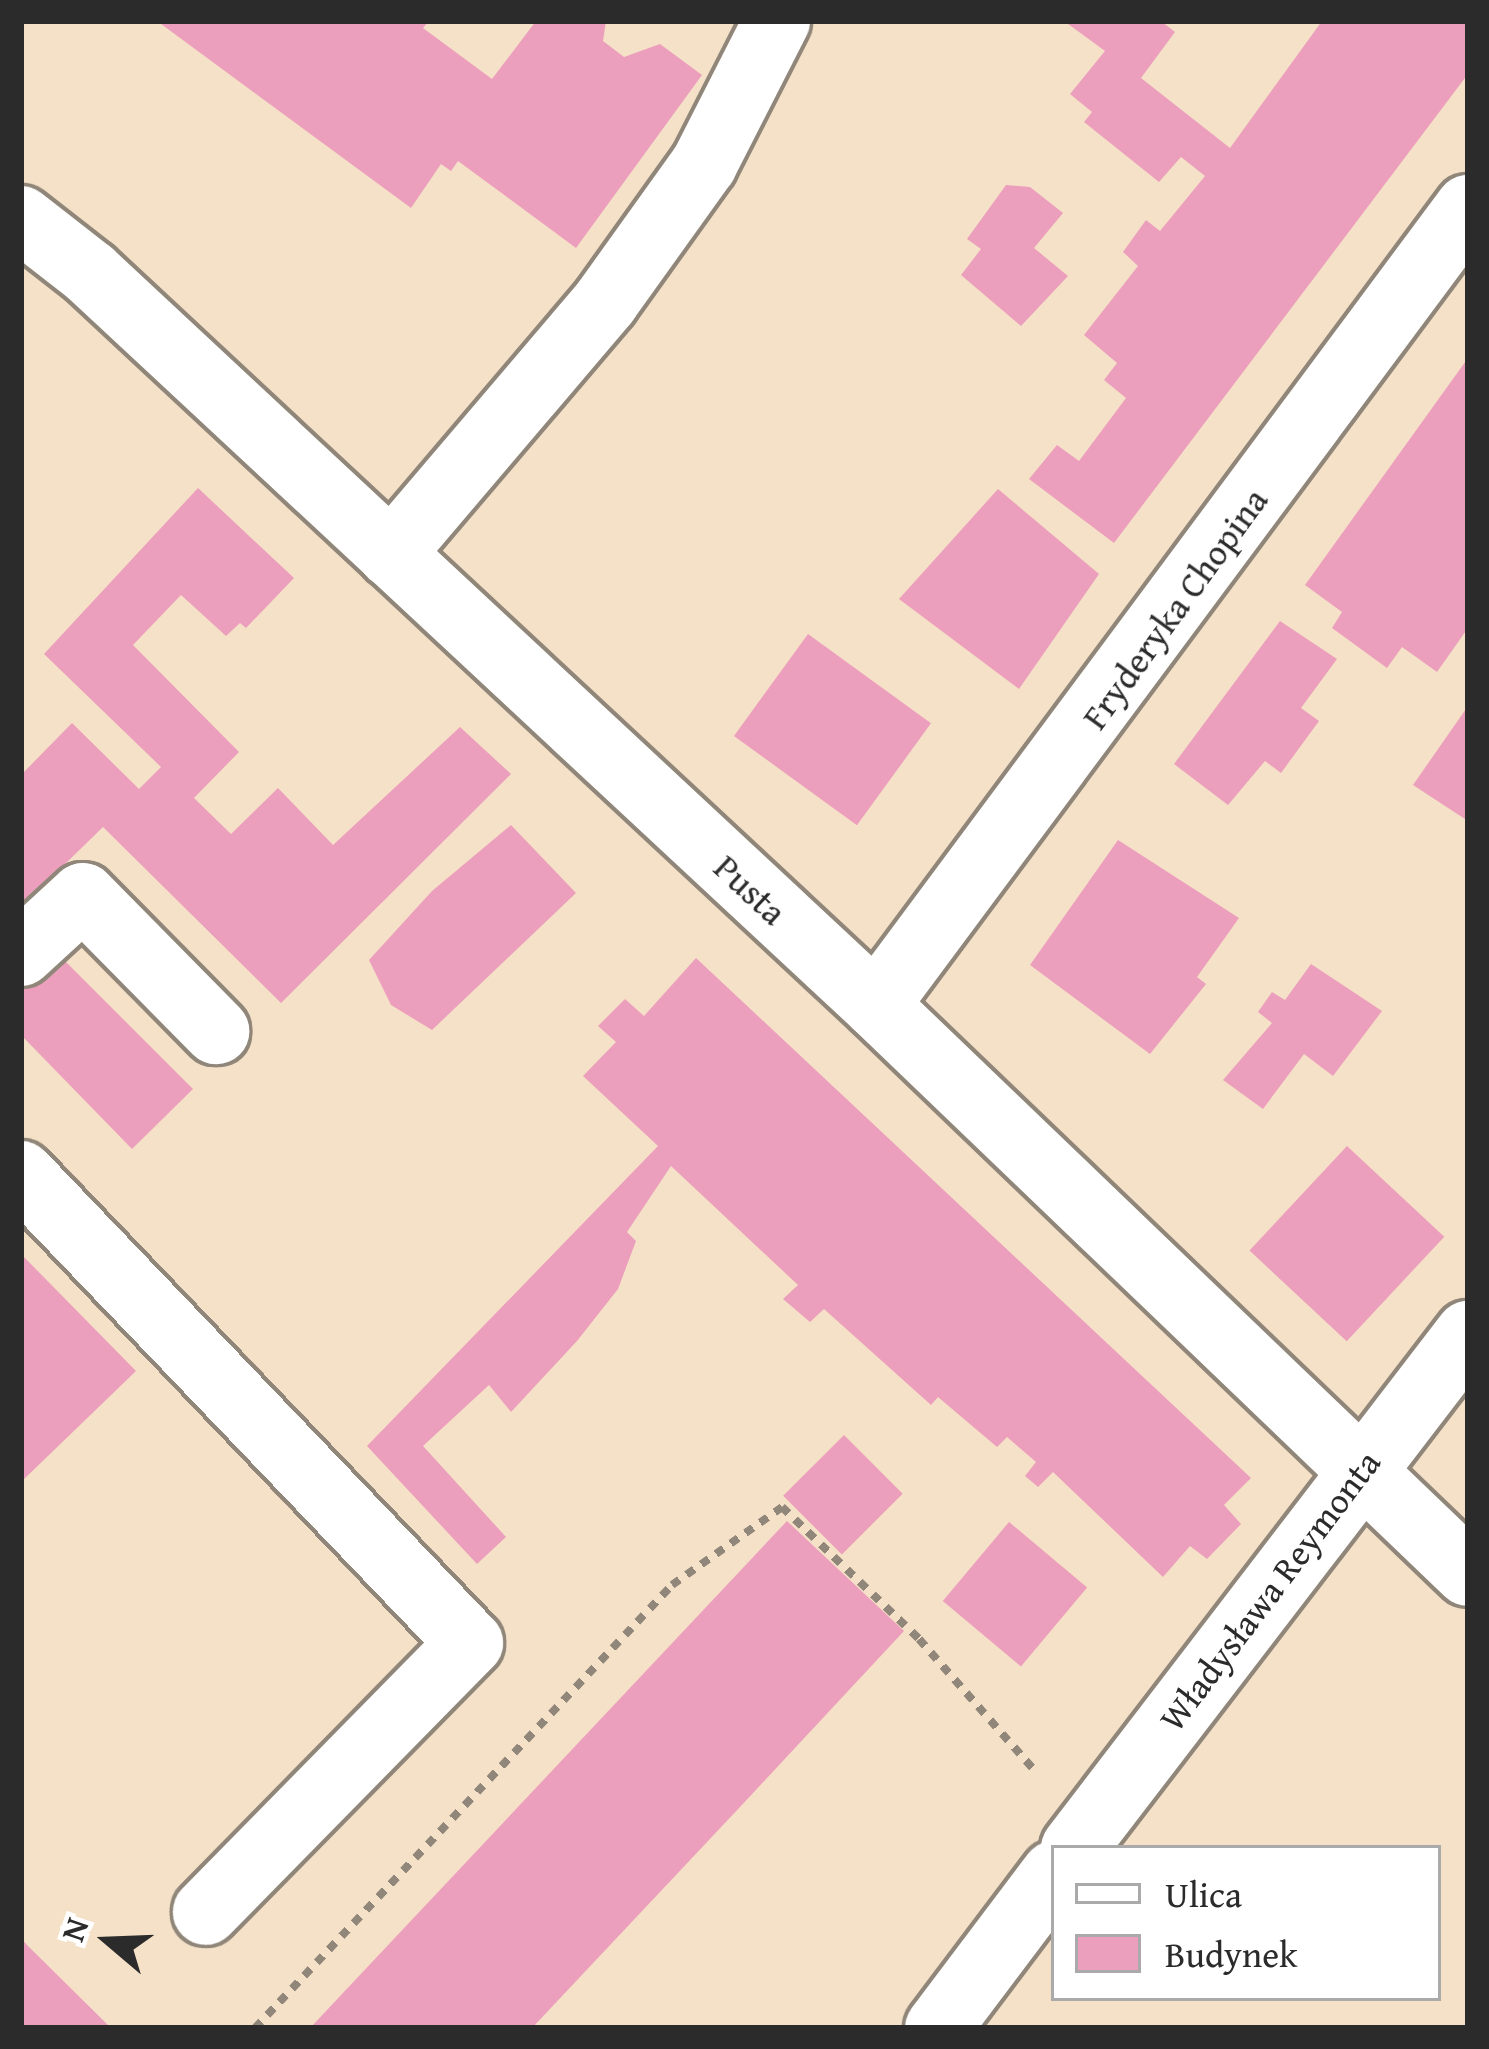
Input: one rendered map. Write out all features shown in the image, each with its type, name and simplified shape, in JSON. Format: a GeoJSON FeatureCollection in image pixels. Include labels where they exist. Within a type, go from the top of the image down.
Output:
{"type":"FeatureCollection","features":[{"type":"Feature","properties":{"kind":"street"},"geometry":{"type":"LineString","coordinates":[[391,554],[606,301],[704,164],[767,24]]}},
{"type":"Feature","properties":{"kind":"street","name":"Fryderyka Chopina"},"geometry":{"type":"LineString","coordinates":[[876,1005],[1468,208]]}},
{"type":"Feature","properties":{"kind":"street","name":"Pusta"},"geometry":{"type":"LineString","coordinates":[[21,219],[391,554],[876,1005],[1468,1573]]}},
{"type":"Feature","properties":{"kind":"street"},"geometry":{"type":"LineString","coordinates":[[21,953],[83,896],[216,1031]]}},
{"type":"Feature","properties":{"kind":"street"},"geometry":{"type":"LineString","coordinates":[[21,1174],[470,1643],[206,1912]]}},
{"type":"Feature","properties":{"kind":"street","name":"Władysława Reymonta"},"geometry":{"type":"LineString","coordinates":[[1076,1845],[1358,1471],[1468,1334]]}},
{"type":"Feature","properties":{"kind":"street"},"geometry":{"type":"LineString","coordinates":[[938,2028],[1051,1878]]}},
{"type":"Feature","properties":{"kind":"path"},"geometry":{"type":"LineString","coordinates":[[255,2028],[672,1585],[782,1508],[919,1639],[1048,1786]]}},
{"type":"Feature","properties":{"kind":"building"},"geometry":{"type":"Polygon","coordinates":[[[157,21],[429,21],[423,28],[492,79],[536,21],[606,21],[603,41],[624,57],[660,44],[702,75],[576,248],[458,161],[451,171],[441,164],[411,208],[157,21]]]}},
{"type":"Feature","properties":{"kind":"building"},"geometry":{"type":"Polygon","coordinates":[[[1064,21],[1161,21],[1175,32],[1141,78],[1230,148],[1322,21],[1468,21],[1468,74],[1114,543],[1029,479],[1057,445],[1079,461],[1126,398],[1104,380],[1117,363],[1084,335],[1138,266],[1123,252],[1146,220],[1160,231],[1205,176],[1181,157],[1159,182],[1084,122],[1092,112],[1070,94],[1105,51],[1064,21]]]}},
{"type":"Feature","properties":{"kind":"building"},"geometry":{"type":"Polygon","coordinates":[[[1006,185],[1030,187],[1063,213],[1034,248],[1068,276],[1021,326],[961,275],[981,249],[967,239],[1006,185]]]}},
{"type":"Feature","properties":{"kind":"building"},"geometry":{"type":"Polygon","coordinates":[[[1468,358],[1468,628],[1437,672],[1402,647],[1387,668],[1332,628],[1342,612],[1305,585],[1468,358]]]}},
{"type":"Feature","properties":{"kind":"building"},"geometry":{"type":"Polygon","coordinates":[[[198,488],[294,578],[246,628],[240,623],[226,636],[181,595],[133,645],[239,752],[194,798],[231,834],[278,788],[333,845],[460,727],[511,774],[281,1003],[103,827],[21,907],[21,775],[72,723],[139,789],[161,767],[44,654],[198,488]]]}},
{"type":"Feature","properties":{"kind":"building"},"geometry":{"type":"Polygon","coordinates":[[[998,489],[1099,574],[1019,689],[899,599],[998,489]]]}},
{"type":"Feature","properties":{"kind":"building"},"geometry":{"type":"Polygon","coordinates":[[[1280,621],[1337,659],[1301,708],[1319,721],[1281,773],[1265,761],[1228,805],[1174,764],[1280,621]]]}},
{"type":"Feature","properties":{"kind":"building"},"geometry":{"type":"Polygon","coordinates":[[[808,634],[931,723],[857,825],[734,736],[808,634]]]}},
{"type":"Feature","properties":{"kind":"building"},"geometry":{"type":"Polygon","coordinates":[[[1468,706],[1468,821],[1413,785],[1468,706]]]}},
{"type":"Feature","properties":{"kind":"building"},"geometry":{"type":"Polygon","coordinates":[[[511,825],[576,893],[432,1030],[391,1005],[369,960],[432,891],[511,825]]]}},
{"type":"Feature","properties":{"kind":"building"},"geometry":{"type":"Polygon","coordinates":[[[1118,840],[1239,918],[1197,977],[1206,984],[1150,1054],[1030,965],[1118,840]]]}},
{"type":"Feature","properties":{"kind":"building"},"geometry":{"type":"Polygon","coordinates":[[[51,947],[193,1089],[132,1149],[21,1035],[21,977],[51,947]]]}},
{"type":"Feature","properties":{"kind":"building"},"geometry":{"type":"Polygon","coordinates":[[[696,958],[1251,1478],[1224,1505],[1241,1524],[1207,1559],[1190,1546],[1163,1577],[1053,1472],[1038,1487],[1025,1476],[1036,1462],[1007,1437],[997,1447],[938,1397],[931,1405],[824,1309],[810,1322],[783,1299],[798,1285],[671,1166],[627,1232],[636,1241],[618,1289],[577,1341],[511,1412],[489,1385],[423,1446],[506,1537],[477,1564],[367,1446],[658,1146],[583,1076],[616,1042],[598,1026],[625,999],[644,1016],[696,958]]]}},
{"type":"Feature","properties":{"kind":"building"},"geometry":{"type":"Polygon","coordinates":[[[1311,964],[1382,1011],[1333,1076],[1304,1054],[1263,1109],[1223,1080],[1272,1023],[1258,1012],[1272,992],[1285,1000],[1311,964]]]}},
{"type":"Feature","properties":{"kind":"building"},"geometry":{"type":"Polygon","coordinates":[[[1347,1146],[1444,1237],[1347,1341],[1249,1251],[1347,1146]]]}},
{"type":"Feature","properties":{"kind":"building"},"geometry":{"type":"Polygon","coordinates":[[[21,1258],[136,1371],[21,1482],[21,1258]]]}},
{"type":"Feature","properties":{"kind":"building"},"geometry":{"type":"Polygon","coordinates":[[[844,1435],[903,1494],[842,1555],[783,1496],[844,1435]]]}},
{"type":"Feature","properties":{"kind":"building"},"geometry":{"type":"Polygon","coordinates":[[[787,1521],[904,1631],[740,1807],[532,2028],[310,2028],[787,1521]]]}},
{"type":"Feature","properties":{"kind":"building"},"geometry":{"type":"Polygon","coordinates":[[[1009,1522],[1087,1588],[1021,1666],[943,1601],[1009,1522]]]}},
{"type":"Feature","properties":{"kind":"building"},"geometry":{"type":"Polygon","coordinates":[[[21,1938],[27,1945],[111,2028],[21,2028],[21,1938]]]}}]}
